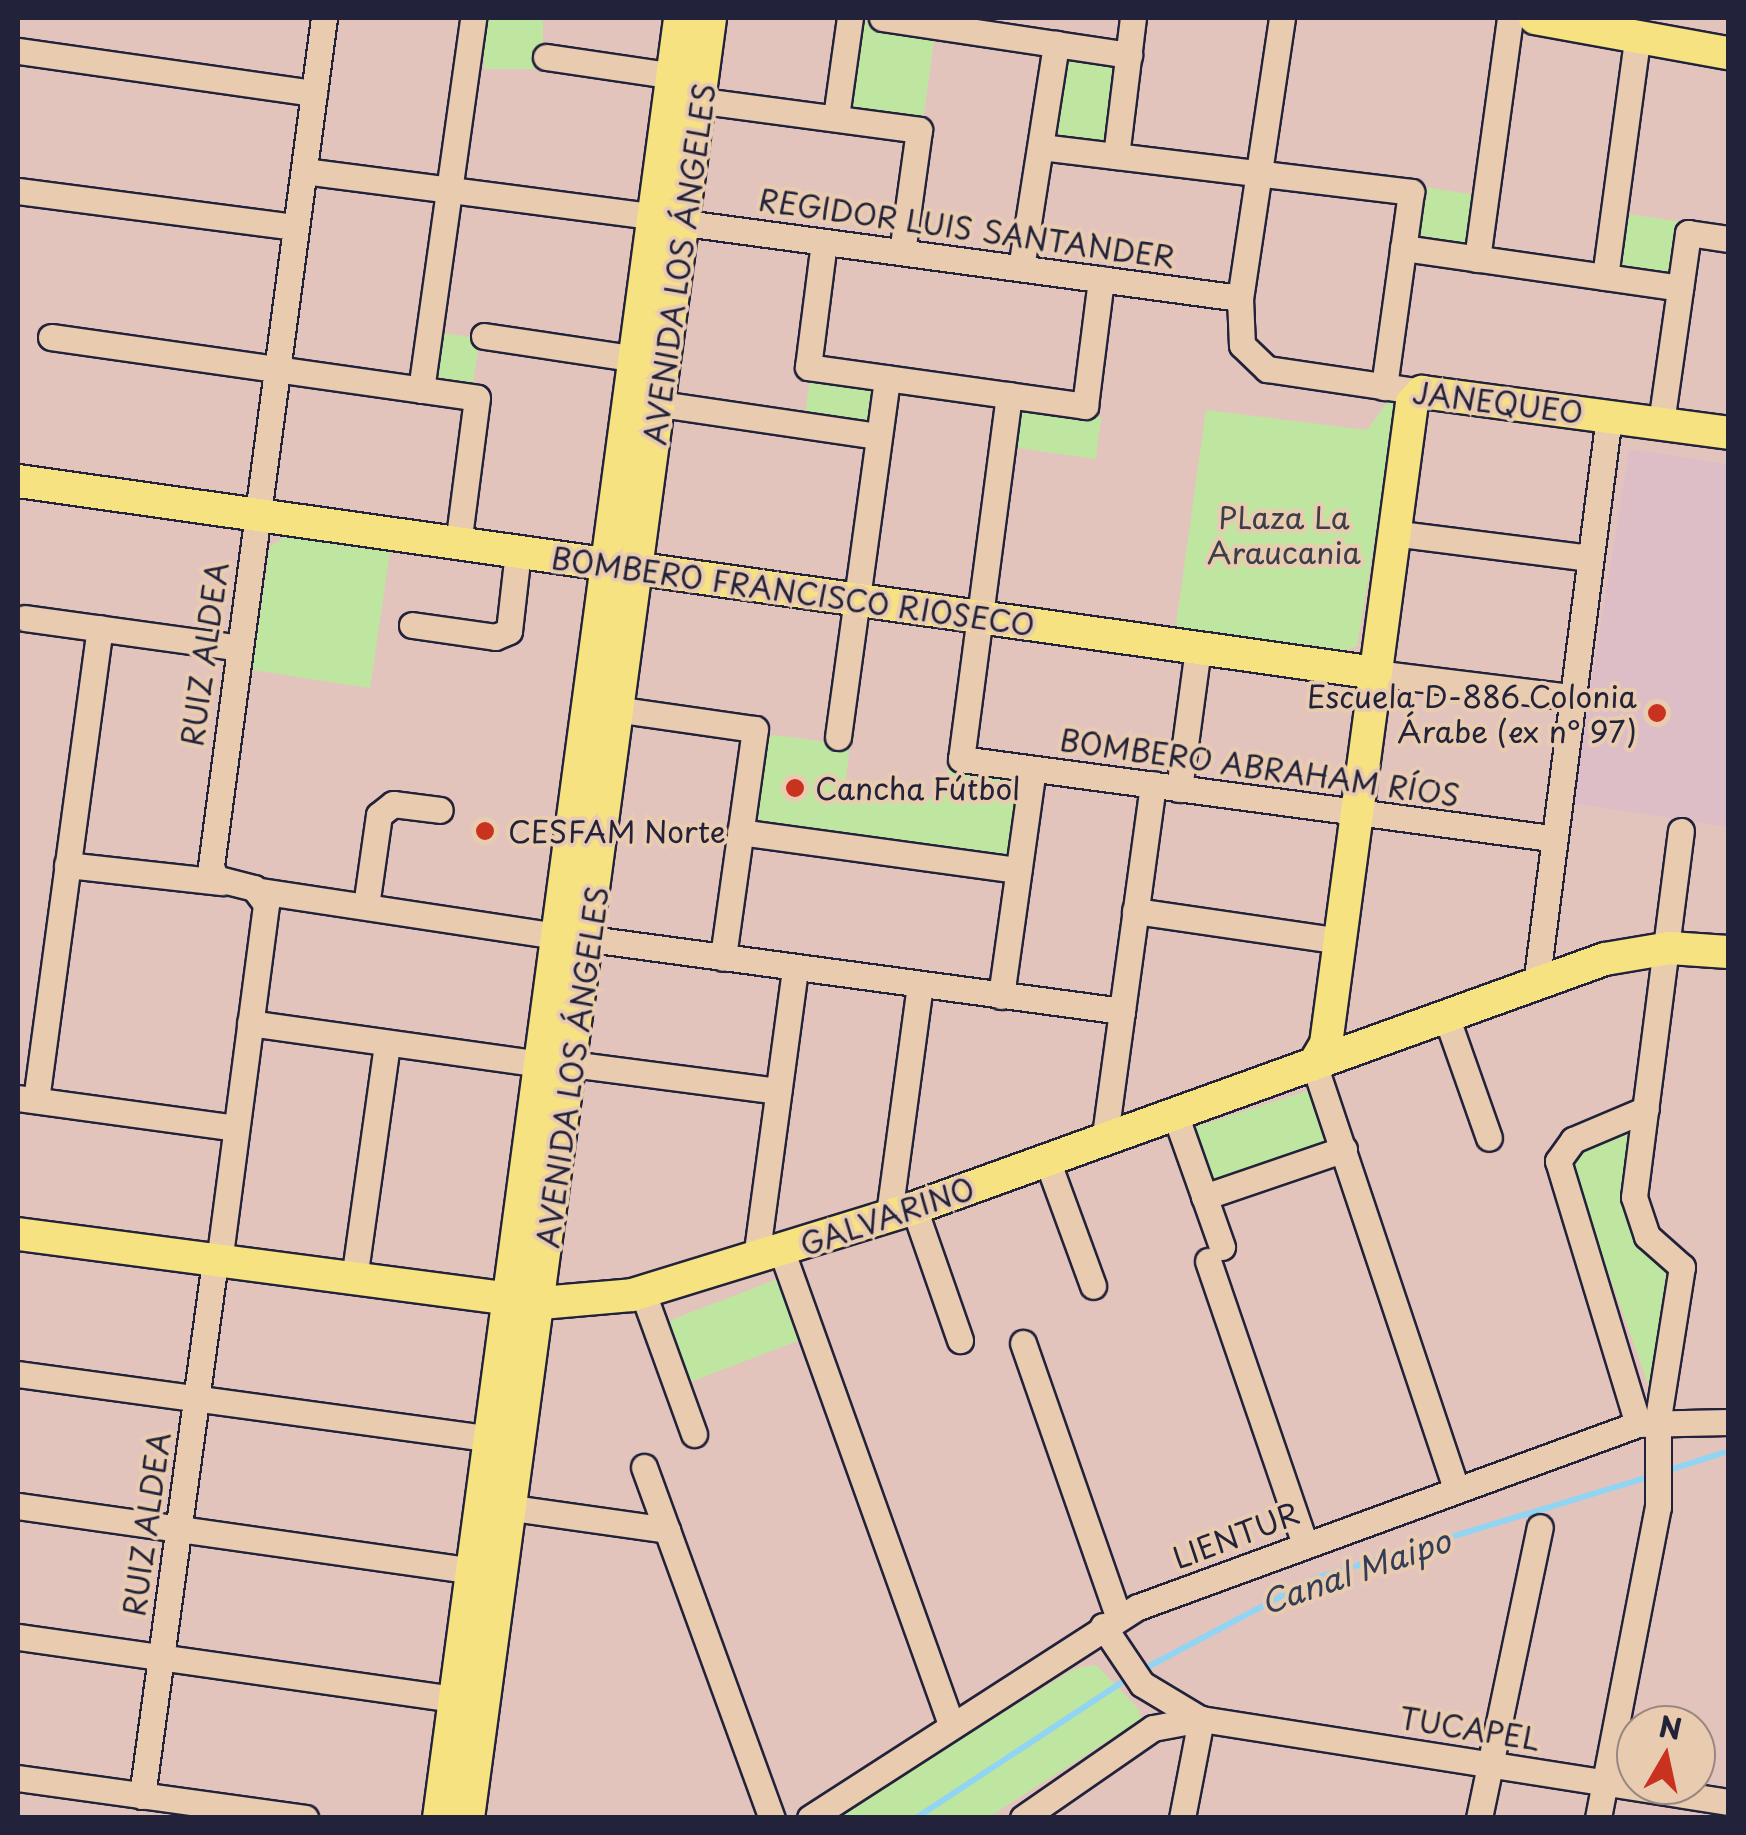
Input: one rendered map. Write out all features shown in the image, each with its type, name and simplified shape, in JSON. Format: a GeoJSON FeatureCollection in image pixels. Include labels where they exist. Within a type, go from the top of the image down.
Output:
{"type":"FeatureCollection","features":[{"type":"Feature","properties":{"kind":"main road","name":"AVENIDA LOS ÁNGELES"},"geometry":{"type":"LineString","coordinates":[[468,1818],[497,1506],[556,1064],[624,567],[660,404],[680,18]]}},
{"type":"Feature","properties":{"kind":"main road","name":"AVENIDA LOS ÁNGELES"},"geometry":{"type":"LineString","coordinates":[[574,938],[621,710],[624,567],[638,359],[703,101],[710,18]]}},
{"type":"Feature","properties":{"kind":"main road"},"geometry":{"type":"LineString","coordinates":[[1535,18],[1637,40],[1728,53]]}},
{"type":"Feature","properties":{"kind":"main road"},"geometry":{"type":"LineString","coordinates":[[1340,1040],[1340,941],[1356,814],[1407,416],[1422,392]]}},
{"type":"Feature","properties":{"kind":"main road","name":"JANEQUEO"},"geometry":{"type":"LineString","coordinates":[[1422,392],[1728,433]]}},
{"type":"Feature","properties":{"kind":"main road","name":"BOMBERO FRANCISCO RIOSECO"},"geometry":{"type":"LineString","coordinates":[[18,481],[1375,672]]}},
{"type":"Feature","properties":{"kind":"main road"},"geometry":{"type":"LineString","coordinates":[[1314,1064],[1340,1040],[1446,1016],[1604,959],[1670,948],[1728,952]]}},
{"type":"Feature","properties":{"kind":"main road","name":"GALVARINO"},"geometry":{"type":"LineString","coordinates":[[18,1234],[525,1301],[643,1293],[901,1211],[1047,1160],[1105,1135],[1314,1064]]}},
{"type":"Feature","properties":{"kind":"main road","name":"AVENIDA LOS ÁNGELES"},"geometry":{"type":"LineString","coordinates":[[439,1818],[473,1571],[497,1506],[490,1439],[525,1301]]}},
{"type":"Feature","properties":{"kind":"street","name":"RUIZ ALDEA"},"geometry":{"type":"LineString","coordinates":[[222,882],[210,866],[235,647],[324,18]]}},
{"type":"Feature","properties":{"kind":"street"},"geometry":{"type":"LineString","coordinates":[[422,390],[473,18]]}},
{"type":"Feature","properties":{"kind":"street"},"geometry":{"type":"LineString","coordinates":[[836,117],[850,18]]}},
{"type":"Feature","properties":{"kind":"street"},"geometry":{"type":"LineString","coordinates":[[882,18],[1129,55]]}},
{"type":"Feature","properties":{"kind":"street"},"geometry":{"type":"LineString","coordinates":[[1116,156],[1133,18]]}},
{"type":"Feature","properties":{"kind":"street"},"geometry":{"type":"LineString","coordinates":[[1240,298],[1282,18]]}},
{"type":"Feature","properties":{"kind":"street"},"geometry":{"type":"LineString","coordinates":[[1477,259],[1510,18]]}},
{"type":"Feature","properties":{"kind":"street"},"geometry":{"type":"LineString","coordinates":[[1605,277],[1637,40]]}},
{"type":"Feature","properties":{"kind":"street"},"geometry":{"type":"LineString","coordinates":[[1021,268],[1056,44]]}},
{"type":"Feature","properties":{"kind":"street"},"geometry":{"type":"LineString","coordinates":[[18,51],[314,92]]}},
{"type":"Feature","properties":{"kind":"street"},"geometry":{"type":"LineString","coordinates":[[546,57],[674,76]]}},
{"type":"Feature","properties":{"kind":"street"},"geometry":{"type":"LineString","coordinates":[[703,101],[919,130],[902,252]]}},
{"type":"Feature","properties":{"kind":"street"},"geometry":{"type":"LineString","coordinates":[[1041,146],[1410,192],[1384,387]]}},
{"type":"Feature","properties":{"kind":"street","name":"REGIDOR LUIS SANTANDER"},"geometry":{"type":"LineString","coordinates":[[304,171],[1240,298]]}},
{"type":"Feature","properties":{"kind":"street"},"geometry":{"type":"LineString","coordinates":[[18,191],[296,227]]}},
{"type":"Feature","properties":{"kind":"street"},"geometry":{"type":"LineString","coordinates":[[1661,423],[1688,232],[1728,238]]}},
{"type":"Feature","properties":{"kind":"street"},"geometry":{"type":"LineString","coordinates":[[824,242],[808,366],[1085,406],[1101,279]]}},
{"type":"Feature","properties":{"kind":"street"},"geometry":{"type":"LineString","coordinates":[[1403,248],[1680,288]]}},
{"type":"Feature","properties":{"kind":"street","name":"JANEQUEO"},"geometry":{"type":"LineString","coordinates":[[1240,298],[1242,345],[1267,369],[1422,392]]}},
{"type":"Feature","properties":{"kind":"street"},"geometry":{"type":"LineString","coordinates":[[51,336],[477,398],[458,544]]}},
{"type":"Feature","properties":{"kind":"street"},"geometry":{"type":"LineString","coordinates":[[484,336],[638,359]]}},
{"type":"Feature","properties":{"kind":"street"},"geometry":{"type":"LineString","coordinates":[[838,736],[887,378]]}},
{"type":"Feature","properties":{"kind":"street"},"geometry":{"type":"LineString","coordinates":[[980,617],[1009,395]]}},
{"type":"Feature","properties":{"kind":"street"},"geometry":{"type":"LineString","coordinates":[[660,404],[878,436]]}},
{"type":"Feature","properties":{"kind":"street"},"geometry":{"type":"LineString","coordinates":[[1536,985],[1550,838],[1610,416]]}},
{"type":"Feature","properties":{"kind":"street"},"geometry":{"type":"LineString","coordinates":[[1392,533],[1589,558]]}},
{"type":"Feature","properties":{"kind":"street"},"geometry":{"type":"LineString","coordinates":[[412,625],[495,637],[509,631],[518,552]]}},
{"type":"Feature","properties":{"kind":"street","name":"BOMBERO ABRAHAM RÍOS"},"geometry":{"type":"LineString","coordinates":[[980,617],[961,759],[1550,838]]}},
{"type":"Feature","properties":{"kind":"street"},"geometry":{"type":"LineString","coordinates":[[24,618],[235,647]]}},
{"type":"Feature","properties":{"kind":"street"},"geometry":{"type":"LineString","coordinates":[[100,628],[67,865],[27,1099],[236,1128]]}},
{"type":"Feature","properties":{"kind":"street"},"geometry":{"type":"LineString","coordinates":[[1179,789],[1198,648]]}},
{"type":"Feature","properties":{"kind":"street","name":"BOMBERO FRANCISCO RIOSECO"},"geometry":{"type":"LineString","coordinates":[[1375,672],[1570,697]]}},
{"type":"Feature","properties":{"kind":"street"},"geometry":{"type":"LineString","coordinates":[[621,710],[755,729],[723,958]]}},
{"type":"Feature","properties":{"kind":"street"},"geometry":{"type":"LineString","coordinates":[[1001,996],[1033,769]]}},
{"type":"Feature","properties":{"kind":"street"},"geometry":{"type":"LineString","coordinates":[[1105,1135],[1152,784]]}},
{"type":"Feature","properties":{"kind":"street"},"geometry":{"type":"LineString","coordinates":[[366,906],[379,816],[393,804],[440,810]]}},
{"type":"Feature","properties":{"kind":"street"},"geometry":{"type":"LineString","coordinates":[[1648,1421],[1682,1268],[1636,1218],[1681,831]]}},
{"type":"Feature","properties":{"kind":"street"},"geometry":{"type":"LineString","coordinates":[[740,832],[1018,870]]}},
{"type":"Feature","properties":{"kind":"street"},"geometry":{"type":"LineString","coordinates":[[67,865],[222,882],[574,938],[1122,1011]]}},
{"type":"Feature","properties":{"kind":"street","name":"RUIZ ALDEA"},"geometry":{"type":"LineString","coordinates":[[142,1796],[266,904],[260,891]]}},
{"type":"Feature","properties":{"kind":"street"},"geometry":{"type":"LineString","coordinates":[[1136,911],[1340,941]]}},
{"type":"Feature","properties":{"kind":"street"},"geometry":{"type":"LineString","coordinates":[[796,968],[778,1091],[769,1255],[951,1724]]}},
{"type":"Feature","properties":{"kind":"street"},"geometry":{"type":"LineString","coordinates":[[920,985],[901,1211],[960,1340]]}},
{"type":"Feature","properties":{"kind":"street"},"geometry":{"type":"LineString","coordinates":[[1446,1016],[1489,1138]]}},
{"type":"Feature","properties":{"kind":"street"},"geometry":{"type":"LineString","coordinates":[[250,1023],[778,1091]]}},
{"type":"Feature","properties":{"kind":"street"},"geometry":{"type":"LineString","coordinates":[[354,1279],[387,1043]]}},
{"type":"Feature","properties":{"kind":"street"},"geometry":{"type":"LineString","coordinates":[[1314,1064],[1456,1489]]}},
{"type":"Feature","properties":{"kind":"street"},"geometry":{"type":"LineString","coordinates":[[1598,1818],[1660,1486],[1658,1454],[1648,1421],[1558,1161],[1574,1140],[1646,1108]]}},
{"type":"Feature","properties":{"kind":"street"},"geometry":{"type":"LineString","coordinates":[[1175,1114],[1204,1197],[1215,1254],[1305,1544]]}},
{"type":"Feature","properties":{"kind":"street"},"geometry":{"type":"LineString","coordinates":[[1204,1197],[1344,1149]]}},
{"type":"Feature","properties":{"kind":"street"},"geometry":{"type":"LineString","coordinates":[[1047,1160],[1092,1286]]}},
{"type":"Feature","properties":{"kind":"street"},"geometry":{"type":"LineString","coordinates":[[643,1293],[694,1434]]}},
{"type":"Feature","properties":{"kind":"street","name":"TUCAPEL"},"geometry":{"type":"LineString","coordinates":[[1023,1343],[1111,1621],[1136,1676],[1201,1718]]}},
{"type":"Feature","properties":{"kind":"street"},"geometry":{"type":"LineString","coordinates":[[18,1374],[490,1439]]}},
{"type":"Feature","properties":{"kind":"street","name":"LIENTUR"},"geometry":{"type":"LineString","coordinates":[[810,1818],[1111,1621],[1305,1544],[1648,1421],[1728,1422]]}},
{"type":"Feature","properties":{"kind":"street"},"geometry":{"type":"LineString","coordinates":[[644,1467],[772,1818]]}},
{"type":"Feature","properties":{"kind":"street"},"geometry":{"type":"LineString","coordinates":[[18,1506],[473,1571]]}},
{"type":"Feature","properties":{"kind":"street"},"geometry":{"type":"LineString","coordinates":[[497,1506],[666,1530]]}},
{"type":"Feature","properties":{"kind":"street"},"geometry":{"type":"LineString","coordinates":[[1479,1818],[1540,1527]]}},
{"type":"Feature","properties":{"kind":"street"},"geometry":{"type":"LineString","coordinates":[[18,1637],[455,1699]]}},
{"type":"Feature","properties":{"kind":"street"},"geometry":{"type":"LineString","coordinates":[[1182,1818],[1201,1718]]}},
{"type":"Feature","properties":{"kind":"street","name":"TUCAPEL"},"geometry":{"type":"LineString","coordinates":[[1023,1818],[1153,1728],[1201,1718],[1728,1802]]}},
{"type":"Feature","properties":{"kind":"street"},"geometry":{"type":"LineString","coordinates":[[18,1778],[305,1818]]}},
{"type":"Feature","properties":{"kind":"shaded area","name":"Escuela D-886 Colonia Árabe (ex n° 97)"},"geometry":{"type":"Polygon","coordinates":[[[1629,449],[1728,464],[1728,827],[1572,803],[1629,449]]]}},
{"type":"Feature","properties":{"kind":"green space"},"geometry":{"type":"Polygon","coordinates":[[[484,18],[543,18],[543,69],[484,69],[484,18]]]}},
{"type":"Feature","properties":{"kind":"green space"},"geometry":{"type":"Polygon","coordinates":[[[866,22],[935,33],[923,121],[852,109],[846,100],[856,31],[866,22]]]}},
{"type":"Feature","properties":{"kind":"green space"},"geometry":{"type":"Polygon","coordinates":[[[1060,57],[1115,60],[1122,73],[1103,151],[1050,135],[1060,57]]]}},
{"type":"Feature","properties":{"kind":"green space"},"geometry":{"type":"Polygon","coordinates":[[[1418,186],[1475,195],[1468,251],[1421,243],[1413,234],[1418,186]]]}},
{"type":"Feature","properties":{"kind":"green space"},"geometry":{"type":"Polygon","coordinates":[[[1628,214],[1689,223],[1674,278],[1621,264],[1628,214]]]}},
{"type":"Feature","properties":{"kind":"green space"},"geometry":{"type":"Polygon","coordinates":[[[435,332],[480,338],[472,392],[427,385],[435,332]]]}},
{"type":"Feature","properties":{"kind":"green space"},"geometry":{"type":"Polygon","coordinates":[[[810,377],[874,385],[869,425],[805,418],[810,377]]]}},
{"type":"Feature","properties":{"kind":"green space","name":"PLaza La Araucania"},"geometry":{"type":"Polygon","coordinates":[[[1389,400],[1398,402],[1357,646],[1334,654],[1175,632],[1206,410],[1367,430],[1389,400]]]}},
{"type":"Feature","properties":{"kind":"green space"},"geometry":{"type":"Polygon","coordinates":[[[1028,406],[1101,417],[1096,459],[1018,448],[1016,422],[1028,406]]]}},
{"type":"Feature","properties":{"kind":"green space"},"geometry":{"type":"Polygon","coordinates":[[[284,537],[390,552],[370,688],[252,670],[270,547],[284,537]]]}},
{"type":"Feature","properties":{"kind":"green space"},"geometry":{"type":"Polygon","coordinates":[[[773,735],[850,745],[845,785],[942,800],[949,763],[1012,771],[1021,783],[1012,851],[1004,862],[761,829],[753,816],[763,743],[773,735]]]}},
{"type":"Feature","properties":{"kind":"green space"},"geometry":{"type":"Polygon","coordinates":[[[1313,1089],[1331,1143],[1209,1183],[1191,1129],[1313,1089]]]}},
{"type":"Feature","properties":{"kind":"green space"},"geometry":{"type":"Polygon","coordinates":[[[1637,1126],[1626,1204],[1668,1270],[1650,1389],[1568,1160],[1637,1126]]]}},
{"type":"Feature","properties":{"kind":"green space"},"geometry":{"type":"Polygon","coordinates":[[[780,1278],[803,1339],[688,1383],[664,1322],[780,1278]]]}},
{"type":"Feature","properties":{"kind":"green space"},"geometry":{"type":"Polygon","coordinates":[[[1096,1665],[1139,1709],[1140,1720],[989,1817],[832,1818],[1074,1669],[1096,1665]]]}},
{"type":"Feature","properties":{"kind":"waterway","name":"Canal Maipo"},"geometry":{"type":"LineString","coordinates":[[1663,1472],[1723,1453]]}},
{"type":"Feature","properties":{"kind":"waterway","name":"Canal Maipo"},"geometry":{"type":"LineString","coordinates":[[1142,1670],[1316,1578],[1651,1476]]}},
{"type":"Feature","properties":{"kind":"waterway","name":"Canal Maipo"},"geometry":{"type":"LineString","coordinates":[[916,1818],[1131,1676]]}},
{"type":"Feature","properties":{"kind":"place","name":"Escuela D-886 Colonia Árabe (ex n° 97)"},"geometry":{"type":"Point","coordinates":[1657,713]}},
{"type":"Feature","properties":{"kind":"place","name":"Cancha Fútbol"},"geometry":{"type":"Point","coordinates":[795,788]}},
{"type":"Feature","properties":{"kind":"place","name":"CESFAM Norte"},"geometry":{"type":"Point","coordinates":[485,831]}}]}
